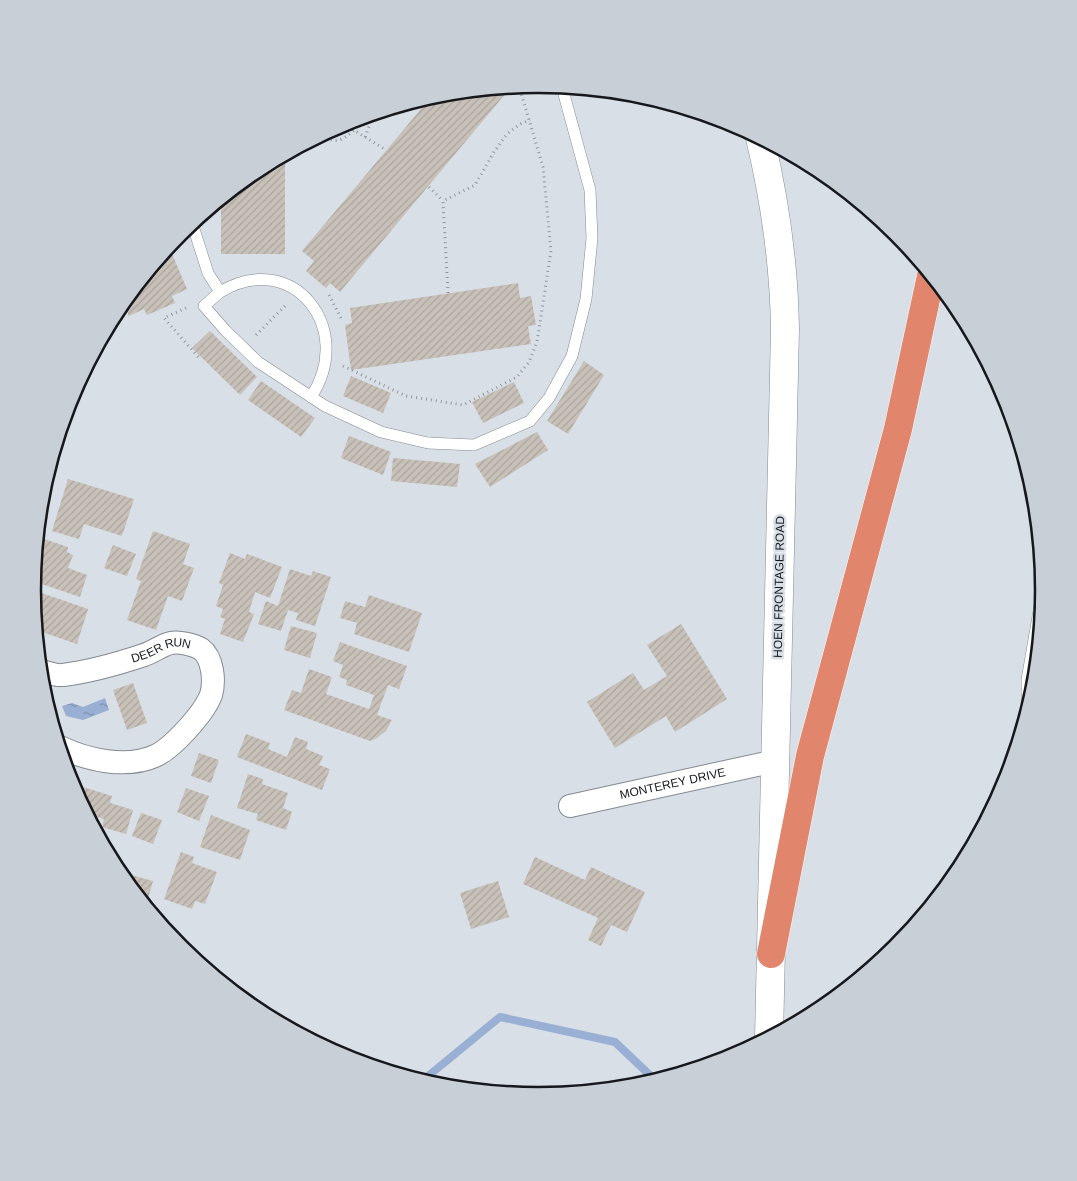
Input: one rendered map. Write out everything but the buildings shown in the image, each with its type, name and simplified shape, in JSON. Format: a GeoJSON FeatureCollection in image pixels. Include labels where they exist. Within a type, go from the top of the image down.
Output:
{"type":"FeatureCollection","features":[{"type":"Feature","properties":{"kind":"highway"},"geometry":{"type":"LineString","coordinates":[[771,954],[810,756],[898,429],[930,285]]}},
{"type":"Feature","properties":{"kind":"street","name":"HOEN FRONTAGE ROAD"},"geometry":{"type":"LineString","coordinates":[[762,147],[778,232],[784,294],[785,329],[769,1030]]}},
{"type":"Feature","properties":{"kind":"street","name":"DEER RUN"},"geometry":{"type":"LineString","coordinates":[[49,673],[61,675],[144,655],[172,642],[184,643],[201,649],[209,659],[212,670],[211,695],[197,716],[177,738],[157,755],[139,761],[117,762],[90,757],[68,750]]}},
{"type":"Feature","properties":{"kind":"street","name":"MONTEREY DRIVE"},"geometry":{"type":"LineString","coordinates":[[570,806],[775,761]]}},
{"type":"Feature","properties":{"kind":"lane"},"geometry":{"type":"LineString","coordinates":[[311,398],[320,384],[327,365],[328,344],[323,324],[313,306],[299,292],[280,282],[241,282],[220,292],[204,306],[258,362],[311,398],[325,406],[381,432],[428,443],[474,445],[530,421],[549,398],[572,356],[586,299],[592,238],[590,190],[564,94]]}},
{"type":"Feature","properties":{"kind":"lane"},"geometry":{"type":"LineString","coordinates":[[195,232],[208,273],[220,292]]}},
{"type":"Feature","properties":{"kind":"path"},"geometry":{"type":"LineString","coordinates":[[344,358],[342,367],[394,392],[463,405],[517,377],[529,362],[537,342],[551,251],[543,167],[521,94]]}},
{"type":"Feature","properties":{"kind":"path"},"geometry":{"type":"LineString","coordinates":[[443,201],[475,185],[507,134],[520,124],[530,120]]}},
{"type":"Feature","properties":{"kind":"path"},"geometry":{"type":"LineString","coordinates":[[365,137],[370,123]]}},
{"type":"Feature","properties":{"kind":"path"},"geometry":{"type":"LineString","coordinates":[[329,140],[336,141],[347,138],[354,130],[386,150]]}},
{"type":"Feature","properties":{"kind":"path"},"geometry":{"type":"LineString","coordinates":[[429,186],[443,201],[448,293]]}},
{"type":"Feature","properties":{"kind":"path"},"geometry":{"type":"LineString","coordinates":[[327,293],[340,313],[343,326]]}},
{"type":"Feature","properties":{"kind":"path"},"geometry":{"type":"LineString","coordinates":[[272,319],[286,305]]}},
{"type":"Feature","properties":{"kind":"water"},"geometry":{"type":"Polygon","coordinates":[[[105,698],[109,710],[83,720],[66,716],[62,706],[72,703],[83,707],[105,698]]]}},
{"type":"Feature","properties":{"kind":"waterway"},"geometry":{"type":"LineString","coordinates":[[429,1075],[500,1017],[615,1042],[650,1075]]}}]}
